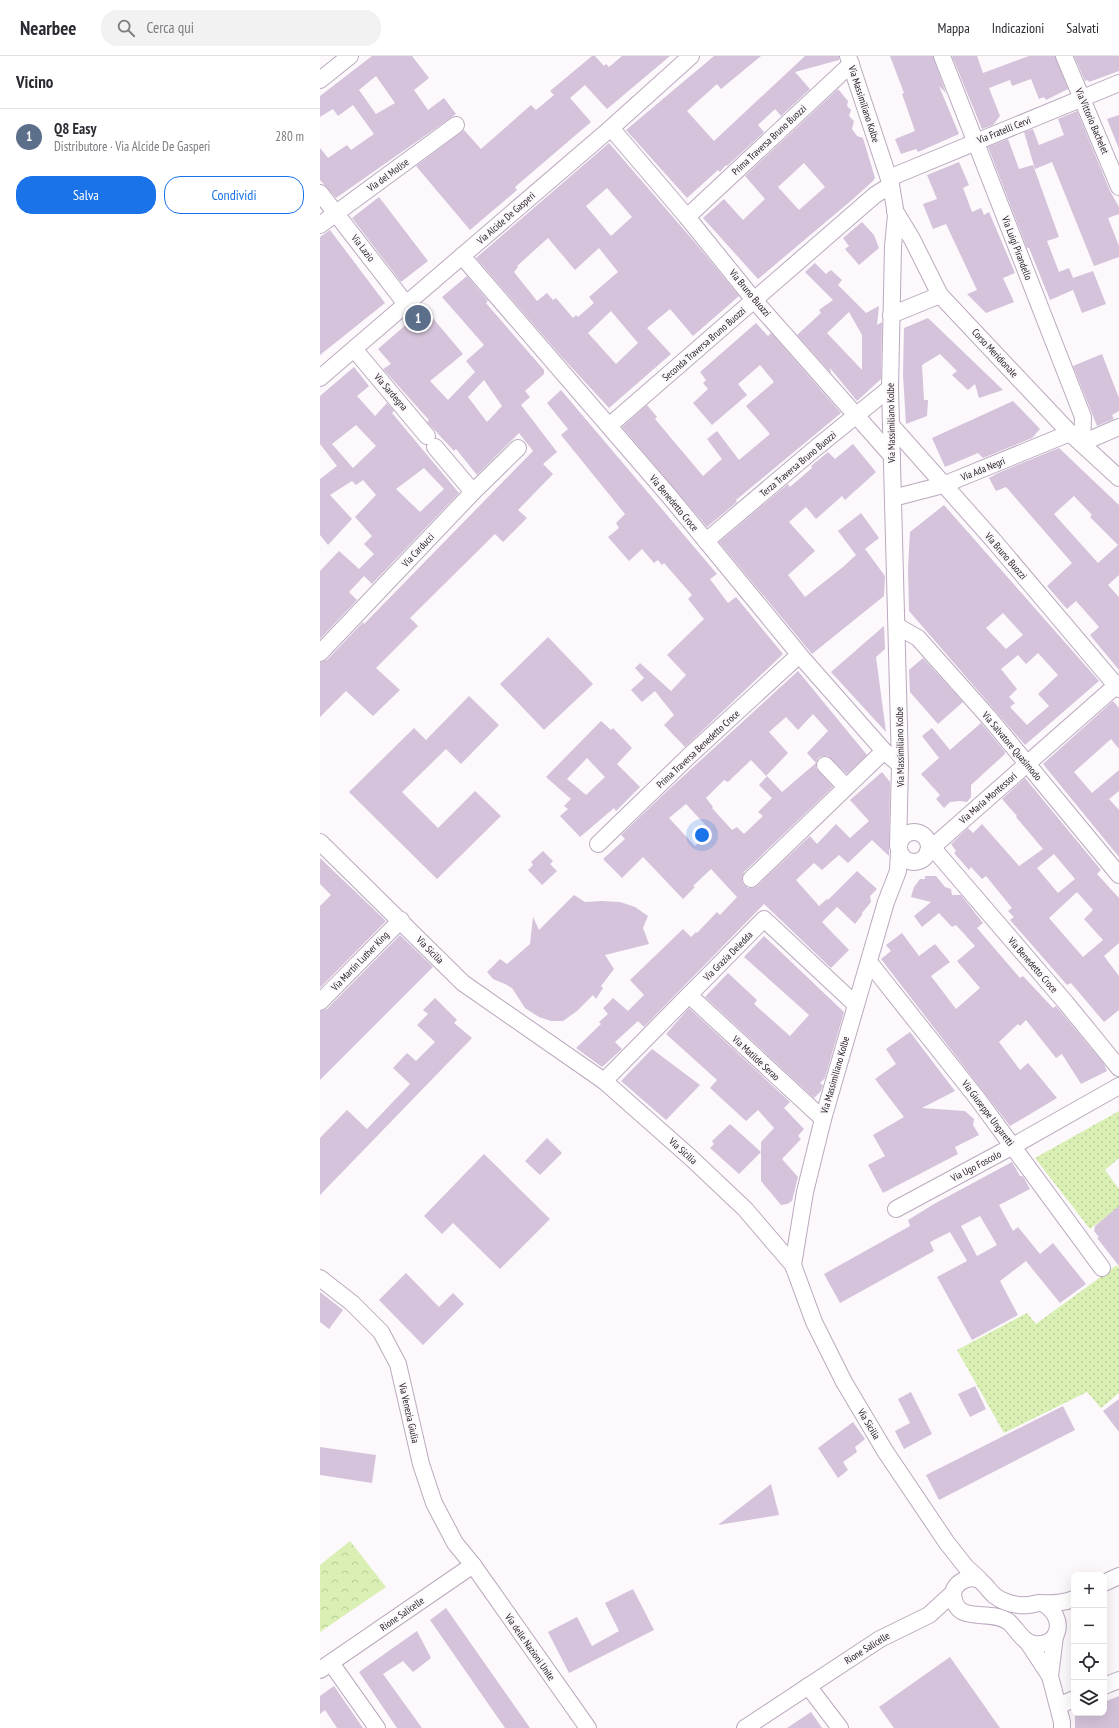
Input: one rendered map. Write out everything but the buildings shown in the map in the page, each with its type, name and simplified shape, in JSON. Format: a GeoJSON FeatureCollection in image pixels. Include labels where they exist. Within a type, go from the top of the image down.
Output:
{"type":"FeatureCollection","features":[{"type":"Feature","properties":{"kind":"street"},"geometry":{"type":"LineString","coordinates":[[320,80],[350,56]]}},
{"type":"Feature","properties":{"kind":"street","name":"Via Alcide De Gasperi"},"geometry":{"type":"LineString","coordinates":[[320,378],[611,128],[691,56]]}},
{"type":"Feature","properties":{"kind":"street","name":"Via Luigi Pirandello"},"geometry":{"type":"LineString","coordinates":[[942,56],[1083,417],[1076,438]]}},
{"type":"Feature","properties":{"kind":"street","name":"Via Vittorio Bachelet"},"geometry":{"type":"LineString","coordinates":[[1064,56],[1119,186]]}},
{"type":"Feature","properties":{"kind":"street","name":"Via Massimiliano Kolbe"},"geometry":{"type":"LineString","coordinates":[[794,1265],[805,1192],[823,1120],[855,1004],[886,902],[898,871],[898,835],[901,798],[890,388],[893,246],[896,213],[890,182],[849,60]]}},
{"type":"Feature","properties":{"kind":"street","name":"Prima Traversa Bruno Buozzi"},"geometry":{"type":"LineString","coordinates":[[687,217],[849,60]]}},
{"type":"Feature","properties":{"kind":"street","name":"Via Fratelli Cervi"},"geometry":{"type":"LineString","coordinates":[[890,182],[976,142],[1119,83]]}},
{"type":"Feature","properties":{"kind":"street","name":"Via del Molise"},"geometry":{"type":"LineString","coordinates":[[320,224],[456,125]]}},
{"type":"Feature","properties":{"kind":"street","name":"Via Bruno Buozzi"},"geometry":{"type":"LineString","coordinates":[[611,128],[687,217],[754,300],[892,456]]}},
{"type":"Feature","properties":{"kind":"street","name":"Seconda Traversa Bruno Buozzi"},"geometry":{"type":"LineString","coordinates":[[609,426],[890,182]]}},
{"type":"Feature","properties":{"kind":"street","name":"Via Lazio"},"geometry":{"type":"LineString","coordinates":[[320,193],[406,304]]}},
{"type":"Feature","properties":{"kind":"street","name":"Corso Meridionale"},"geometry":{"type":"LineString","coordinates":[[896,213],[912,240],[940,295],[1076,438],[1119,478]]}},
{"type":"Feature","properties":{"kind":"street","name":"Via Benedetto Croce"},"geometry":{"type":"LineString","coordinates":[[462,256],[609,426],[706,541],[799,655],[884,751],[900,765]]}},
{"type":"Feature","properties":{"kind":"street"},"geometry":{"type":"LineString","coordinates":[[891,315],[940,295]]}},
{"type":"Feature","properties":{"kind":"street","name":"Via Sardegna"},"geometry":{"type":"LineString","coordinates":[[354,349],[473,492]]}},
{"type":"Feature","properties":{"kind":"street","name":"Terza Traversa Bruno Buozzi"},"geometry":{"type":"LineString","coordinates":[[706,541],[890,388]]}},
{"type":"Feature","properties":{"kind":"street","name":"Via Bruno Buozzi"},"geometry":{"type":"LineString","coordinates":[[891,425],[1118,686]]}},
{"type":"Feature","properties":{"kind":"street","name":"Via Ada Negri"},"geometry":{"type":"LineString","coordinates":[[893,498],[943,485],[1076,438],[1119,427]]}},
{"type":"Feature","properties":{"kind":"street","name":"Via Carducci"},"geometry":{"type":"LineString","coordinates":[[320,653],[473,492],[518,448]]}},
{"type":"Feature","properties":{"kind":"street","name":"Via Salvatore Quasimodo"},"geometry":{"type":"LineString","coordinates":[[897,626],[918,638],[991,720],[1119,875]]}},
{"type":"Feature","properties":{"kind":"street","name":"Prima Traversa Benedetto Croce"},"geometry":{"type":"LineString","coordinates":[[598,844],[689,756],[799,655]]}},
{"type":"Feature","properties":{"kind":"street","name":"Via Maria Montessori"},"geometry":{"type":"LineString","coordinates":[[928,852],[1118,686]]}},
{"type":"Feature","properties":{"kind":"street"},"geometry":{"type":"LineString","coordinates":[[751,879],[884,751]]}},
{"type":"Feature","properties":{"kind":"street"},"geometry":{"type":"LineString","coordinates":[[825,765],[846,787]]}},
{"type":"Feature","properties":{"kind":"street","name":"Via Massimiliano Kolbe"},"geometry":{"type":"LineString","coordinates":[[892,889],[928,852],[928,841],[911,824],[904,813],[901,798]]}},
{"type":"Feature","properties":{"kind":"street"},"geometry":{"type":"LineString","coordinates":[[921,834],[911,832],[906,834],[900,841],[899,849],[905,860],[909,862],[914,862],[928,852]]}},
{"type":"Feature","properties":{"kind":"street","name":"Via Sicilia"},"geometry":{"type":"LineString","coordinates":[[321,845],[400,920],[463,983],[604,1081],[690,1157],[745,1209],[794,1265],[814,1322],[844,1382],[884,1450],[947,1543],[966,1567],[990,1592],[1003,1601],[1027,1605],[1040,1603],[1058,1604],[1071,1600]]}},
{"type":"Feature","properties":{"kind":"street","name":"Via Benedetto Croce"},"geometry":{"type":"LineString","coordinates":[[928,852],[946,864],[1066,1003],[1119,1068]]}},
{"type":"Feature","properties":{"kind":"street","name":"Via Grazia Deledda"},"geometry":{"type":"LineString","coordinates":[[604,1081],[764,919],[855,1004]]}},
{"type":"Feature","properties":{"kind":"street","name":"Via Martin Luther King"},"geometry":{"type":"LineString","coordinates":[[320,1002],[400,920]]}},
{"type":"Feature","properties":{"kind":"street","name":"Via Giuseppe Ungaretti"},"geometry":{"type":"LineString","coordinates":[[869,962],[1013,1146],[1102,1268]]}},
{"type":"Feature","properties":{"kind":"street","name":"Via Matilde Serao"},"geometry":{"type":"LineString","coordinates":[[689,995],[823,1120]]}},
{"type":"Feature","properties":{"kind":"street","name":"Via Ugo Foscolo"},"geometry":{"type":"LineString","coordinates":[[896,1209],[1013,1146],[1119,1086]]}},
{"type":"Feature","properties":{"kind":"street","name":"Via Venezia Giulia"},"geometry":{"type":"LineString","coordinates":[[320,1278],[352,1303],[381,1332],[398,1364],[421,1464],[434,1503],[455,1543],[473,1565]]}},
{"type":"Feature","properties":{"kind":"street","name":"Via Sicilia"},"geometry":{"type":"LineString","coordinates":[[947,1543],[952,1557],[954,1590]]}},
{"type":"Feature","properties":{"kind":"street","name":"Rione Salicelle"},"geometry":{"type":"LineString","coordinates":[[377,1728],[325,1667],[473,1565]]}},
{"type":"Feature","properties":{"kind":"street","name":"Via delle Nazioni Unite"},"geometry":{"type":"LineString","coordinates":[[473,1565],[581,1726]]}},
{"type":"Feature","properties":{"kind":"street"},"geometry":{"type":"LineString","coordinates":[[1107,1582],[1119,1576]]}},
{"type":"Feature","properties":{"kind":"street","name":"Rione Salicelle"},"geometry":{"type":"LineString","coordinates":[[745,1728],[880,1639],[928,1615],[966,1579],[978,1579]]}},
{"type":"Feature","properties":{"kind":"street"},"geometry":{"type":"LineString","coordinates":[[954,1590],[953,1599],[960,1609],[970,1615]]}},
{"type":"Feature","properties":{"kind":"street"},"geometry":{"type":"LineString","coordinates":[[1044,1604],[1055,1614],[1058,1622],[1050,1676],[1062,1728]]}},
{"type":"Feature","properties":{"kind":"street"},"geometry":{"type":"LineString","coordinates":[[1027,1641],[1032,1644],[1047,1642],[1073,1608]]}},
{"type":"Feature","properties":{"kind":"street","name":"Rione Salicelle"},"geometry":{"type":"LineString","coordinates":[[928,1615],[950,1613],[993,1615],[1002,1618],[1010,1623],[1027,1641],[1050,1676]]}},
{"type":"Feature","properties":{"kind":"street"},"geometry":{"type":"LineString","coordinates":[[1107,1685],[1119,1680]]}},
{"type":"Feature","properties":{"kind":"street"},"geometry":{"type":"LineString","coordinates":[[808,1686],[840,1728]]}},
{"type":"Feature","properties":{"kind":"street"},"geometry":{"type":"LineString","coordinates":[[1058,1706],[1071,1700]]}},
{"type":"Feature","properties":{"kind":"green space"},"geometry":{"type":"Polygon","coordinates":[[[1119,1111],[1119,1158],[1105,1170],[1119,1189],[1119,1207],[1090,1229],[1035,1158],[1119,1111]]]}},
{"type":"Feature","properties":{"kind":"green space"},"geometry":{"type":"Polygon","coordinates":[[[1117,1265],[1119,1268],[1119,1393],[1101,1408],[1087,1392],[1004,1433],[957,1350],[1027,1313],[1036,1324],[1117,1265]]]}},
{"type":"Feature","properties":{"kind":"green space"},"geometry":{"type":"Polygon","coordinates":[[[350,1541],[386,1587],[320,1632],[320,1565],[350,1541]]]}},
{"type":"Feature","properties":{"kind":"place","name":"Q8 Easy"},"geometry":{"type":"Point","coordinates":[418,318]}}]}
